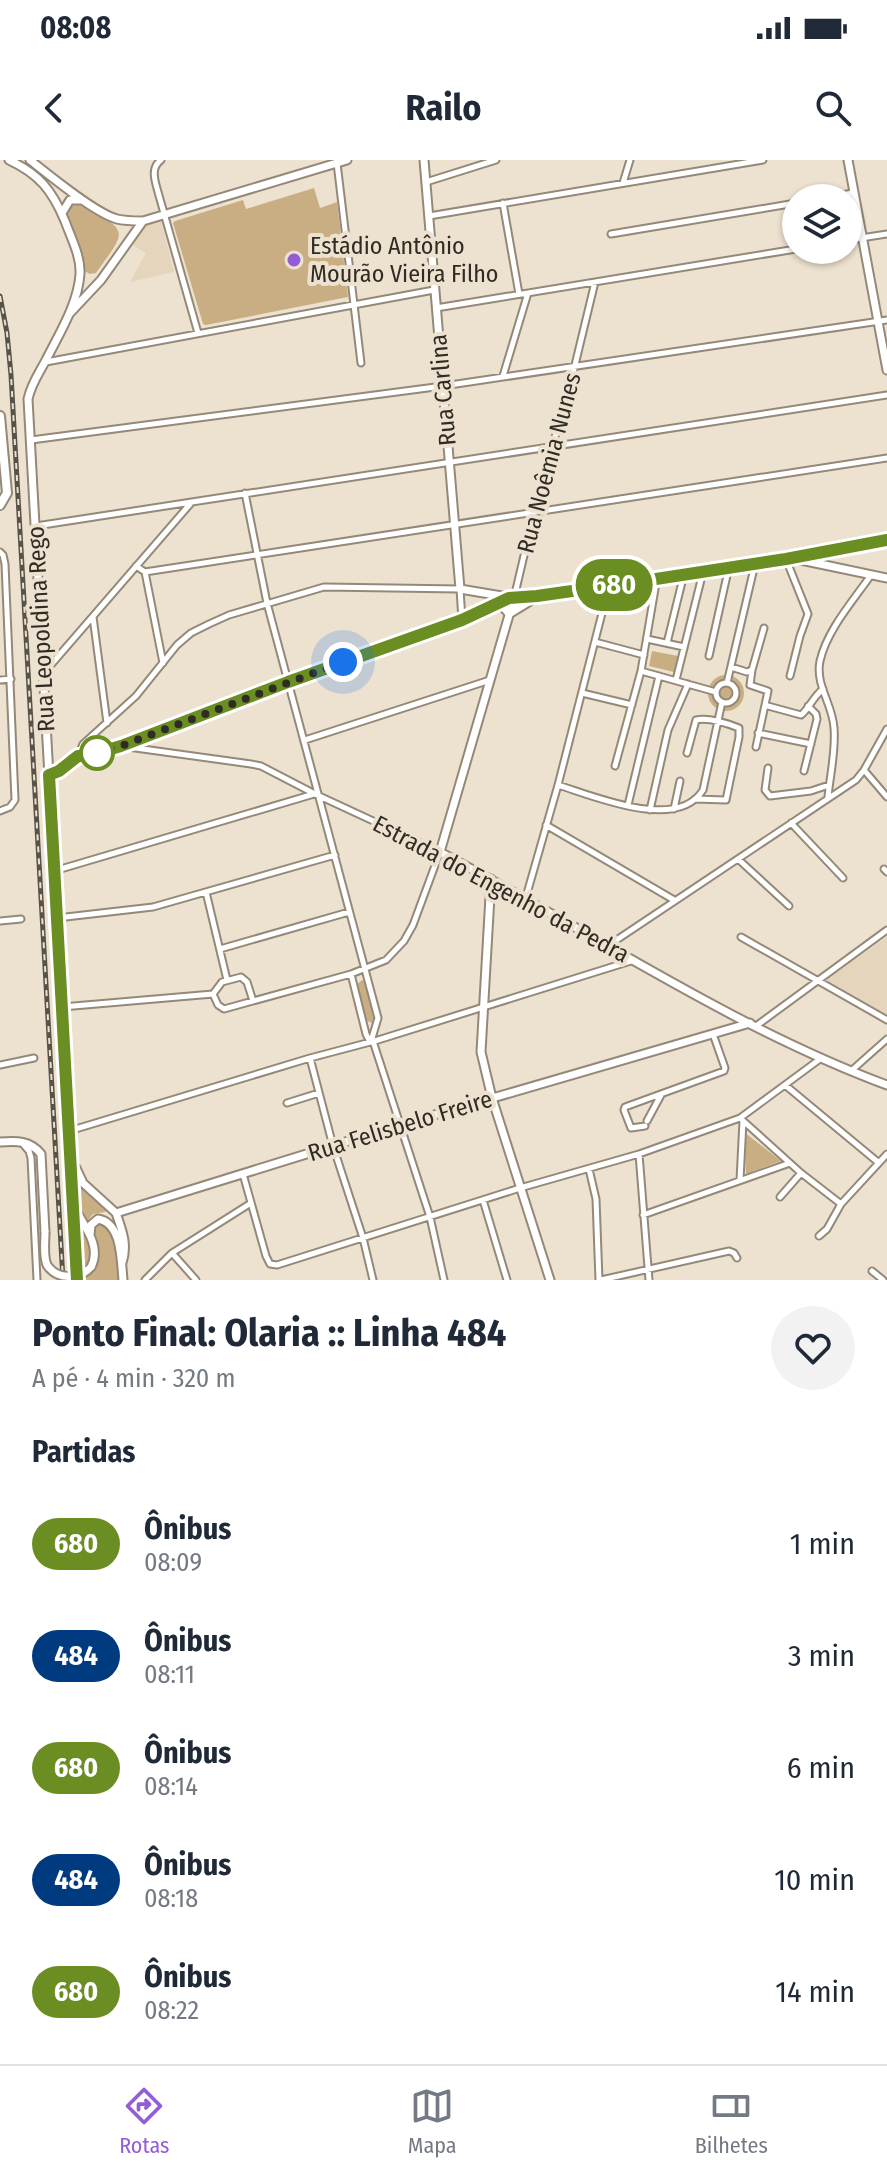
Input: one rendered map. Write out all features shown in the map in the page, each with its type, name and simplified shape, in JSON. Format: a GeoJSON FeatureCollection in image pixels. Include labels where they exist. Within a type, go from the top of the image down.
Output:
{"type":"FeatureCollection","features":[{"type":"Feature","properties":{"kind":"main road"},"geometry":{"type":"LineString","coordinates":[[0,416],[7,493],[0,505]]}},
{"type":"Feature","properties":{"kind":"street","name":"Rua Leopoldina Rego"},"geometry":{"type":"LineString","coordinates":[[9,160],[43,182],[61,213],[80,273],[68,315],[32,383],[28,399],[77,1280]]}},
{"type":"Feature","properties":{"kind":"street"},"geometry":{"type":"LineString","coordinates":[[30,160],[111,217],[127,221],[143,221],[347,160]]}},
{"type":"Feature","properties":{"kind":"street"},"geometry":{"type":"LineString","coordinates":[[161,160],[154,170],[198,333]]}},
{"type":"Feature","properties":{"kind":"street","name":"Rua Carlina"},"geometry":{"type":"LineString","coordinates":[[424,160],[462,620]]}},
{"type":"Feature","properties":{"kind":"street"},"geometry":{"type":"LineString","coordinates":[[426,182],[496,160]]}},
{"type":"Feature","properties":{"kind":"street"},"geometry":{"type":"LineString","coordinates":[[623,183],[630,160]]}},
{"type":"Feature","properties":{"kind":"street"},"geometry":{"type":"LineString","coordinates":[[429,216],[763,160]]}},
{"type":"Feature","properties":{"kind":"street"},"geometry":{"type":"LineString","coordinates":[[848,160],[852,184]]}},
{"type":"Feature","properties":{"kind":"street"},"geometry":{"type":"LineString","coordinates":[[337,163],[361,363]]}},
{"type":"Feature","properties":{"kind":"street"},"geometry":{"type":"LineString","coordinates":[[61,213],[70,200],[84,200]]}},
{"type":"Feature","properties":{"kind":"street"},"geometry":{"type":"LineString","coordinates":[[503,203],[519,294]]}},
{"type":"Feature","properties":{"kind":"street"},"geometry":{"type":"LineString","coordinates":[[611,234],[782,205]]}},
{"type":"Feature","properties":{"kind":"street"},"geometry":{"type":"LineString","coordinates":[[68,315],[101,280],[143,221]]}},
{"type":"Feature","properties":{"kind":"street"},"geometry":{"type":"LineString","coordinates":[[862,238],[887,234]]}},
{"type":"Feature","properties":{"kind":"street"},"geometry":{"type":"LineString","coordinates":[[862,243],[887,370]]}},
{"type":"Feature","properties":{"kind":"street"},"geometry":{"type":"LineString","coordinates":[[436,308],[782,251]]}},
{"type":"Feature","properties":{"kind":"street","name":"Rua Noêmia Nunes"},"geometry":{"type":"LineString","coordinates":[[253,1001],[365,970],[386,960],[404,941],[413,925],[440,852],[509,614],[595,282]]}},
{"type":"Feature","properties":{"kind":"street"},"geometry":{"type":"LineString","coordinates":[[45,362],[434,290]]}},
{"type":"Feature","properties":{"kind":"street"},"geometry":{"type":"LineString","coordinates":[[502,376],[528,293]]}},
{"type":"Feature","properties":{"kind":"street"},"geometry":{"type":"LineString","coordinates":[[31,440],[443,386],[887,320]]}},
{"type":"Feature","properties":{"kind":"street"},"geometry":{"type":"LineString","coordinates":[[36,526],[887,395]]}},
{"type":"Feature","properties":{"kind":"street"},"geometry":{"type":"LineString","coordinates":[[136,566],[145,572],[887,458]]}},
{"type":"Feature","properties":{"kind":"street"},"geometry":{"type":"LineString","coordinates":[[245,493],[267,603],[378,1018],[372,1041]]}},
{"type":"Feature","properties":{"kind":"street"},"geometry":{"type":"LineString","coordinates":[[43,675],[192,502]]}},
{"type":"Feature","properties":{"kind":"street"},"geometry":{"type":"LineString","coordinates":[[709,656],[728,571],[887,540]]}},
{"type":"Feature","properties":{"kind":"street"},"geometry":{"type":"LineString","coordinates":[[0,552],[5,564],[14,804],[0,811]]}},
{"type":"Feature","properties":{"kind":"street"},"geometry":{"type":"LineString","coordinates":[[788,558],[887,578]]}},
{"type":"Feature","properties":{"kind":"street"},"geometry":{"type":"LineString","coordinates":[[788,558],[808,617],[790,676]]}},
{"type":"Feature","properties":{"kind":"street"},"geometry":{"type":"LineString","coordinates":[[78,756],[83,744],[136,696],[177,645],[191,633],[229,615],[267,603],[335,586],[460,589],[511,598],[537,596],[755,565]]}},
{"type":"Feature","properties":{"kind":"street"},"geometry":{"type":"LineString","coordinates":[[727,683],[755,565]]}},
{"type":"Feature","properties":{"kind":"street"},"geometry":{"type":"LineString","coordinates":[[145,572],[163,664]]}},
{"type":"Feature","properties":{"kind":"street"},"geometry":{"type":"LineString","coordinates":[[667,643],[683,578],[702,574]]}},
{"type":"Feature","properties":{"kind":"street"},"geometry":{"type":"LineString","coordinates":[[676,680],[702,574]]}},
{"type":"Feature","properties":{"kind":"street"},"geometry":{"type":"LineString","coordinates":[[828,798],[834,727],[819,667],[836,627],[871,575]]}},
{"type":"Feature","properties":{"kind":"street"},"geometry":{"type":"LineString","coordinates":[[615,766],[641,671],[656,583]]}},
{"type":"Feature","properties":{"kind":"street"},"geometry":{"type":"LineString","coordinates":[[526,897],[609,586]]}},
{"type":"Feature","properties":{"kind":"street"},"geometry":{"type":"LineString","coordinates":[[496,604],[509,614],[537,596]]}},
{"type":"Feature","properties":{"kind":"street"},"geometry":{"type":"LineString","coordinates":[[121,746],[462,620],[511,598]]}},
{"type":"Feature","properties":{"kind":"street"},"geometry":{"type":"LineString","coordinates":[[93,616],[107,723]]}},
{"type":"Feature","properties":{"kind":"street"},"geometry":{"type":"LineString","coordinates":[[756,747],[768,691],[750,685],[764,628]]}},
{"type":"Feature","properties":{"kind":"street"},"geometry":{"type":"LineString","coordinates":[[647,639],[684,647]]}},
{"type":"Feature","properties":{"kind":"street"},"geometry":{"type":"LineString","coordinates":[[595,642],[644,655]]}},
{"type":"Feature","properties":{"kind":"street"},"geometry":{"type":"LineString","coordinates":[[731,667],[747,672],[752,670]]}},
{"type":"Feature","properties":{"kind":"street"},"geometry":{"type":"LineString","coordinates":[[641,671],[716,692]]}},
{"type":"Feature","properties":{"kind":"street"},"geometry":{"type":"LineString","coordinates":[[628,805],[659,676]]}},
{"type":"Feature","properties":{"kind":"street"},"geometry":{"type":"LineString","coordinates":[[0,680],[11,679]]}},
{"type":"Feature","properties":{"kind":"street"},"geometry":{"type":"LineString","coordinates":[[305,740],[490,680]]}},
{"type":"Feature","properties":{"kind":"street"},"geometry":{"type":"LineString","coordinates":[[727,683],[733,686],[736,695],[731,702],[722,702],[716,692],[719,686],[727,683]]}},
{"type":"Feature","properties":{"kind":"street"},"geometry":{"type":"LineString","coordinates":[[650,810],[668,730],[688,684]]}},
{"type":"Feature","properties":{"kind":"street"},"geometry":{"type":"LineString","coordinates":[[768,706],[801,715],[823,689]]}},
{"type":"Feature","properties":{"kind":"street"},"geometry":{"type":"LineString","coordinates":[[582,693],[632,705]]}},
{"type":"Feature","properties":{"kind":"street"},"geometry":{"type":"LineString","coordinates":[[558,785],[650,810],[674,809],[695,799],[705,783],[722,702]]}},
{"type":"Feature","properties":{"kind":"street"},"geometry":{"type":"LineString","coordinates":[[804,771],[817,717],[808,706]]}},
{"type":"Feature","properties":{"kind":"street"},"geometry":{"type":"LineString","coordinates":[[687,753],[696,720],[718,721],[739,728],[724,801],[695,799]]}},
{"type":"Feature","properties":{"kind":"street"},"geometry":{"type":"LineString","coordinates":[[609,945],[856,780],[887,729]]}},
{"type":"Feature","properties":{"kind":"street"},"geometry":{"type":"LineString","coordinates":[[758,733],[811,744]]}},
{"type":"Feature","properties":{"kind":"street","name":"Estrada do Engenho da Pedra"},"geometry":{"type":"LineString","coordinates":[[49,775],[78,756],[121,746],[261,766],[526,897],[634,960],[820,1059],[887,1085]]}},
{"type":"Feature","properties":{"kind":"street"},"geometry":{"type":"LineString","coordinates":[[768,768],[765,790],[770,796],[811,791],[829,785]]}},
{"type":"Feature","properties":{"kind":"street"},"geometry":{"type":"LineString","coordinates":[[864,770],[887,797]]}},
{"type":"Feature","properties":{"kind":"street"},"geometry":{"type":"LineString","coordinates":[[674,809],[680,781]]}},
{"type":"Feature","properties":{"kind":"street"},"geometry":{"type":"LineString","coordinates":[[54,871],[317,795]]}},
{"type":"Feature","properties":{"kind":"street"},"geometry":{"type":"LineString","coordinates":[[791,823],[843,878]]}},
{"type":"Feature","properties":{"kind":"street"},"geometry":{"type":"LineString","coordinates":[[546,825],[674,900]]}},
{"type":"Feature","properties":{"kind":"street"},"geometry":{"type":"LineString","coordinates":[[57,918],[153,907],[335,855]]}},
{"type":"Feature","properties":{"kind":"street"},"geometry":{"type":"LineString","coordinates":[[738,859],[789,906]]}},
{"type":"Feature","properties":{"kind":"street"},"geometry":{"type":"LineString","coordinates":[[491,879],[481,1052],[492,1098],[550,1280]]}},
{"type":"Feature","properties":{"kind":"street"},"geometry":{"type":"LineString","coordinates":[[206,892],[227,980]]}},
{"type":"Feature","properties":{"kind":"street"},"geometry":{"type":"LineString","coordinates":[[220,949],[349,912]]}},
{"type":"Feature","properties":{"kind":"street"},"geometry":{"type":"LineString","coordinates":[[0,921],[21,919]]}},
{"type":"Feature","properties":{"kind":"street"},"geometry":{"type":"LineString","coordinates":[[753,1024],[887,930]]}},
{"type":"Feature","properties":{"kind":"street"},"geometry":{"type":"LineString","coordinates":[[741,937],[887,1020]]}},
{"type":"Feature","properties":{"kind":"street"},"geometry":{"type":"LineString","coordinates":[[69,1131],[634,960]]}},
{"type":"Feature","properties":{"kind":"street"},"geometry":{"type":"LineString","coordinates":[[351,974],[363,1023],[372,1041],[430,1217],[444,1280]]}},
{"type":"Feature","properties":{"kind":"street"},"geometry":{"type":"LineString","coordinates":[[237,977],[247,982],[253,1001],[224,1009],[218,1005],[213,994],[219,984],[237,977]]}},
{"type":"Feature","properties":{"kind":"street"},"geometry":{"type":"LineString","coordinates":[[62,1007],[213,994]]}},
{"type":"Feature","properties":{"kind":"street"},"geometry":{"type":"LineString","coordinates":[[363,1023],[375,1026]]}},
{"type":"Feature","properties":{"kind":"street","name":"Rua Felisbelo Freire"},"geometry":{"type":"LineString","coordinates":[[116,1213],[400,1125],[753,1024]]}},
{"type":"Feature","properties":{"kind":"street"},"geometry":{"type":"LineString","coordinates":[[661,1094],[646,1123],[632,1129],[624,1108],[661,1094],[724,1071],[713,1034]]}},
{"type":"Feature","properties":{"kind":"street"},"geometry":{"type":"LineString","coordinates":[[850,1071],[887,1039]]}},
{"type":"Feature","properties":{"kind":"street"},"geometry":{"type":"LineString","coordinates":[[0,1065],[34,1058]]}},
{"type":"Feature","properties":{"kind":"street"},"geometry":{"type":"LineString","coordinates":[[310,1058],[373,1280]]}},
{"type":"Feature","properties":{"kind":"street"},"geometry":{"type":"LineString","coordinates":[[243,1174],[266,1256],[270,1264],[277,1265],[741,1120],[820,1059]]}},
{"type":"Feature","properties":{"kind":"street"},"geometry":{"type":"LineString","coordinates":[[785,1085],[879,1163]]}},
{"type":"Feature","properties":{"kind":"street"},"geometry":{"type":"LineString","coordinates":[[287,1103],[319,1093]]}},
{"type":"Feature","properties":{"kind":"street"},"geometry":{"type":"LineString","coordinates":[[741,1120],[841,1204]]}},
{"type":"Feature","properties":{"kind":"street"},"geometry":{"type":"LineString","coordinates":[[740,1180],[741,1120]]}},
{"type":"Feature","properties":{"kind":"street"},"geometry":{"type":"LineString","coordinates":[[0,1142],[21,1142],[35,1147],[41,1154],[47,1264],[56,1274],[67,1279],[82,1276],[91,1267],[96,1252],[73,1206]]}},
{"type":"Feature","properties":{"kind":"street"},"geometry":{"type":"LineString","coordinates":[[21,1142],[28,1148],[31,1158],[37,1280]]}},
{"type":"Feature","properties":{"kind":"street"},"geometry":{"type":"LineString","coordinates":[[639,1154],[649,1280]]}},
{"type":"Feature","properties":{"kind":"street"},"geometry":{"type":"LineString","coordinates":[[819,1236],[827,1229],[841,1204],[887,1154]]}},
{"type":"Feature","properties":{"kind":"street"},"geometry":{"type":"LineString","coordinates":[[71,1163],[83,1183],[116,1213],[125,1242],[121,1265]]}},
{"type":"Feature","properties":{"kind":"street"},"geometry":{"type":"LineString","coordinates":[[643,1215],[790,1163]]}},
{"type":"Feature","properties":{"kind":"street"},"geometry":{"type":"LineString","coordinates":[[589,1169],[596,1199],[600,1280],[729,1251],[737,1258]]}},
{"type":"Feature","properties":{"kind":"street"},"geometry":{"type":"LineString","coordinates":[[780,1197],[801,1173]]}},
{"type":"Feature","properties":{"kind":"street"},"geometry":{"type":"LineString","coordinates":[[483,1200],[507,1280]]}},
{"type":"Feature","properties":{"kind":"street"},"geometry":{"type":"LineString","coordinates":[[145,1280],[172,1253],[251,1203]]}},
{"type":"Feature","properties":{"kind":"street"},"geometry":{"type":"LineString","coordinates":[[90,1235],[90,1227],[96,1220],[101,1218],[109,1222],[116,1234],[123,1280]]}},
{"type":"Feature","properties":{"kind":"street"},"geometry":{"type":"LineString","coordinates":[[172,1253],[196,1280]]}},
{"type":"Feature","properties":{"kind":"street"},"geometry":{"type":"LineString","coordinates":[[872,1271],[883,1280]]}},
{"type":"Feature","properties":{"kind":"shaded area"},"geometry":{"type":"Polygon","coordinates":[[[314,188],[320,208],[337,202],[348,297],[203,324],[173,223],[243,200],[246,209],[314,188]]]}},
{"type":"Feature","properties":{"kind":"shaded area"},"geometry":{"type":"Polygon","coordinates":[[[81,203],[108,220],[118,232],[114,247],[96,273],[90,274],[81,269],[65,215],[72,206],[81,203]]]}},
{"type":"Feature","properties":{"kind":"shaded area"},"geometry":{"type":"Polygon","coordinates":[[[161,220],[174,272],[130,282],[146,253],[128,242],[148,223],[161,220]]]}},
{"type":"Feature","properties":{"kind":"shaded area"},"geometry":{"type":"Polygon","coordinates":[[[652,651],[678,656],[674,672],[649,666],[652,651]]]}},
{"type":"Feature","properties":{"kind":"shaded area"},"geometry":{"type":"Polygon","coordinates":[[[726,675],[738,681],[744,693],[738,705],[726,711],[714,705],[708,693],[714,681],[726,675]]]}},
{"type":"Feature","properties":{"kind":"shaded area"},"geometry":{"type":"Polygon","coordinates":[[[887,937],[887,1017],[824,981],[887,937]]]}},
{"type":"Feature","properties":{"kind":"shaded area"},"geometry":{"type":"Polygon","coordinates":[[[362,980],[367,982],[376,1019],[372,1023],[365,1020],[356,985],[362,980]]]}},
{"type":"Feature","properties":{"kind":"shaded area"},"geometry":{"type":"Polygon","coordinates":[[[744,1132],[781,1161],[746,1174],[744,1132]]]}},
{"type":"Feature","properties":{"kind":"shaded area"},"geometry":{"type":"Polygon","coordinates":[[[80,1184],[107,1208],[105,1212],[93,1214],[85,1224],[76,1206],[75,1189],[80,1184]]]}},
{"type":"Feature","properties":{"kind":"shaded area"},"geometry":{"type":"Polygon","coordinates":[[[73,1206],[88,1233],[97,1218],[114,1230],[121,1280],[77,1280],[73,1206]]]}},
{"type":"Feature","properties":{"kind":"railway"},"geometry":{"type":"LineString","coordinates":[[0,296],[11,375],[63,1280]]}},
{"type":"Feature","properties":{"kind":"bus line","name":"680"},"geometry":{"type":"LineString","coordinates":[[77,1280],[49,775],[78,756],[121,746],[462,620],[509,598],[656,579],[887,540]]}},
{"type":"Feature","properties":{"kind":"place","name":"Estádio Antônio Mourão Vieira Filho"},"geometry":{"type":"Point","coordinates":[294,260]}},
{"type":"Feature","properties":{"kind":"route"},"geometry":{"type":"LineString","coordinates":[[97,753],[343,662]]}}]}
